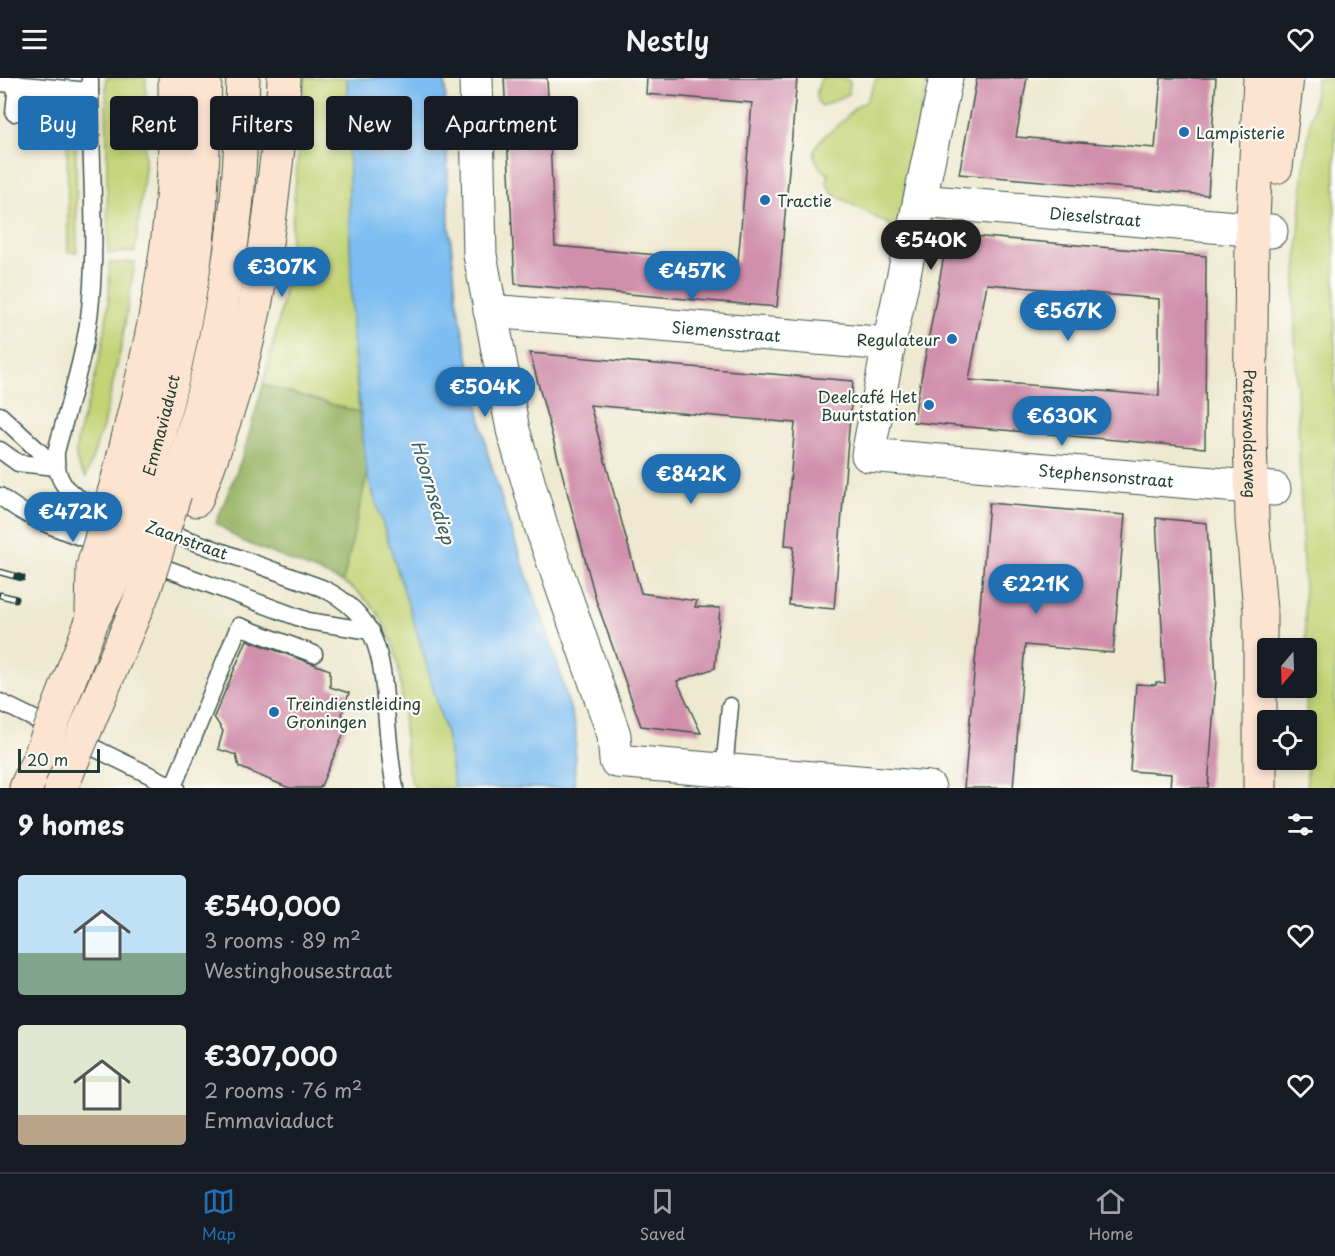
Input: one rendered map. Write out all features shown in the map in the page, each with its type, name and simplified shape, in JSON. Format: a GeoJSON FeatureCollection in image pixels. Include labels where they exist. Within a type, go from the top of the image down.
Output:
{"type":"FeatureCollection","features":[{"type":"Feature","properties":{"kind":"main road"},"geometry":{"type":"LineString","coordinates":[[159,488],[149,347],[163,276],[174,170],[175,78]]}},
{"type":"Feature","properties":{"kind":"main road","name":"Emmaviaduct"},"geometry":{"type":"LineString","coordinates":[[61,788],[145,588],[178,353],[192,278],[202,190],[205,78]]}},
{"type":"Feature","properties":{"kind":"main road","name":"Emmaviaduct"},"geometry":{"type":"LineString","coordinates":[[159,488],[194,432],[223,307],[236,213],[243,78]]}},
{"type":"Feature","properties":{"kind":"main road"},"geometry":{"type":"LineString","coordinates":[[26,788],[92,621],[93,567],[159,488],[226,415],[241,366],[254,309],[269,226],[280,137],[284,78]]}},
{"type":"Feature","properties":{"kind":"main road","name":"Paterswoldseweg"},"geometry":{"type":"LineString","coordinates":[[1260,78],[1262,230],[1260,788]]}},
{"type":"Feature","properties":{"kind":"main road","name":"Paterswoldseweg"},"geometry":{"type":"LineString","coordinates":[[1262,230],[1277,152],[1287,78]]}},
{"type":"Feature","properties":{"kind":"main road","name":"Paterswoldseweg"},"geometry":{"type":"LineString","coordinates":[[1262,489],[1276,638]]}},
{"type":"Feature","properties":{"kind":"main road"},"geometry":{"type":"LineString","coordinates":[[1276,788],[1277,770]]}},
{"type":"Feature","properties":{"kind":"street"},"geometry":{"type":"LineString","coordinates":[[476,78],[480,255],[513,430],[542,529],[614,735],[616,761],[929,788]]}},
{"type":"Feature","properties":{"kind":"street"},"geometry":{"type":"LineString","coordinates":[[889,344],[946,78]]}},
{"type":"Feature","properties":{"kind":"street","name":"Dieselstraat"},"geometry":{"type":"LineString","coordinates":[[920,201],[1262,230]]}},
{"type":"Feature","properties":{"kind":"street","name":"Siemensstraat"},"geometry":{"type":"LineString","coordinates":[[490,311],[889,344]]}},
{"type":"Feature","properties":{"kind":"street","name":"Stephensonstraat"},"geometry":{"type":"LineString","coordinates":[[889,344],[868,455],[1262,489]]}},
{"type":"Feature","properties":{"kind":"lane"},"geometry":{"type":"LineString","coordinates":[[0,83],[90,84],[93,258],[87,330],[56,452],[56,467],[18,463],[0,450]]}},
{"type":"Feature","properties":{"kind":"lane"},"geometry":{"type":"LineString","coordinates":[[14,113],[17,84]]}},
{"type":"Feature","properties":{"kind":"lane","name":"Zaanstraat"},"geometry":{"type":"LineString","coordinates":[[0,415],[56,467],[62,482],[78,499],[322,588],[348,604],[371,631],[380,656],[390,760],[395,788]]}},
{"type":"Feature","properties":{"kind":"lane"},"geometry":{"type":"LineString","coordinates":[[0,496],[38,522],[308,621],[371,631]]}},
{"type":"Feature","properties":{"kind":"lane"},"geometry":{"type":"LineString","coordinates":[[0,702],[174,787],[239,626],[314,654]]}},
{"type":"Feature","properties":{"kind":"lane"},"geometry":{"type":"LineString","coordinates":[[724,771],[730,706]]}},
{"type":"Feature","properties":{"kind":"green space"},"geometry":{"type":"Polygon","coordinates":[[[106,78],[146,78],[146,96],[110,96],[110,150],[145,150],[145,168],[135,252],[108,253],[106,78]]]}},
{"type":"Feature","properties":{"kind":"green space"},"geometry":{"type":"Polygon","coordinates":[[[305,78],[347,78],[347,96],[326,96],[326,150],[348,150],[352,333],[359,412],[263,385],[281,311],[289,257],[299,150],[314,150],[314,96],[303,96],[305,78]]]}},
{"type":"Feature","properties":{"kind":"green space"},"geometry":{"type":"Polygon","coordinates":[[[821,78],[845,78],[850,82],[849,94],[822,106],[816,97],[821,78]]]}},
{"type":"Feature","properties":{"kind":"green space"},"geometry":{"type":"Polygon","coordinates":[[[877,78],[928,78],[899,225],[893,227],[833,194],[826,182],[829,174],[816,161],[814,154],[818,142],[856,107],[866,102],[877,78]]]}},
{"type":"Feature","properties":{"kind":"green space"},"geometry":{"type":"Polygon","coordinates":[[[1317,78],[1335,78],[1335,757],[1332,788],[1307,788],[1307,770],[1317,770],[1317,710],[1306,710],[1306,698],[1317,698],[1317,638],[1306,638],[1294,303],[1304,166],[1317,78]]]}},
{"type":"Feature","properties":{"kind":"green space"},"geometry":{"type":"Polygon","coordinates":[[[67,150],[76,150],[77,252],[68,252],[67,150]]]}},
{"type":"Feature","properties":{"kind":"green space"},"geometry":{"type":"Polygon","coordinates":[[[135,262],[121,348],[103,426],[86,477],[77,462],[76,445],[95,377],[105,329],[109,296],[109,263],[135,262]]]}},
{"type":"Feature","properties":{"kind":"green space"},"geometry":{"type":"Polygon","coordinates":[[[263,385],[359,412],[367,474],[343,582],[242,541],[216,523],[243,455],[263,385]]]}},
{"type":"Feature","properties":{"kind":"green space"},"geometry":{"type":"Polygon","coordinates":[[[367,474],[420,642],[447,738],[454,788],[415,788],[407,764],[395,650],[378,613],[363,597],[343,582],[367,474]]]}},
{"type":"Feature","properties":{"kind":"water","name":"Hoornsediep"},"geometry":{"type":"Polygon","coordinates":[[[347,78],[445,78],[445,96],[424,96],[424,150],[447,150],[449,223],[457,302],[487,451],[510,527],[553,649],[576,729],[574,788],[454,788],[447,737],[420,642],[367,474],[352,333],[348,150],[412,150],[412,96],[347,96],[347,78]]]}},
{"type":"Feature","properties":{"kind":"building","name":"Tractie"},"geometry":{"type":"Polygon","coordinates":[[[504,78],[547,78],[548,96],[505,96],[504,78]]]}},
{"type":"Feature","properties":{"kind":"building","name":"Tractie"},"geometry":{"type":"Polygon","coordinates":[[[647,78],[797,78],[777,307],[515,284],[508,150],[550,150],[555,246],[738,262],[752,103],[646,94],[647,78]]]}},
{"type":"Feature","properties":{"kind":"building","name":"Lampisterie"},"geometry":{"type":"Polygon","coordinates":[[[977,78],[1027,78],[1016,137],[1155,148],[1161,78],[1216,78],[1208,195],[959,174],[977,78]]]}},
{"type":"Feature","properties":{"kind":"building","name":"Regulateur"},"geometry":{"type":"Polygon","coordinates":[[[948,234],[1206,256],[1205,448],[913,422],[948,234]],[[987,284],[969,380],[1159,396],[1159,299],[987,284]]]}},
{"type":"Feature","properties":{"kind":"building"},"geometry":{"type":"Polygon","coordinates":[[[530,353],[853,381],[834,609],[789,605],[794,546],[785,545],[795,423],[590,405],[641,593],[697,601],[695,607],[720,608],[715,668],[677,681],[701,733],[641,726],[596,600],[530,353]]]}},
{"type":"Feature","properties":{"kind":"building"},"geometry":{"type":"Polygon","coordinates":[[[989,503],[1125,515],[1113,653],[1025,645],[1013,788],[964,788],[989,503]]]}},
{"type":"Feature","properties":{"kind":"building"},"geometry":{"type":"Polygon","coordinates":[[[1156,518],[1207,523],[1216,679],[1208,788],[1170,788],[1171,774],[1130,771],[1136,684],[1165,683],[1156,518]]]}},
{"type":"Feature","properties":{"kind":"building","name":"Treindienstleiding Groningen"},"geometry":{"type":"Polygon","coordinates":[[[247,640],[330,670],[330,687],[349,693],[342,714],[348,724],[320,788],[289,788],[239,767],[236,755],[218,749],[223,731],[214,717],[247,640]]]}},
{"type":"Feature","properties":{"kind":"railway"},"geometry":{"type":"LineString","coordinates":[[0,572],[22,578]]}},
{"type":"Feature","properties":{"kind":"railway"},"geometry":{"type":"LineString","coordinates":[[0,595],[16,599]]}},
{"type":"Feature","properties":{"kind":"place","name":"Lampisterie"},"geometry":{"type":"Point","coordinates":[1184,132]}},
{"type":"Feature","properties":{"kind":"place","name":"Tractie"},"geometry":{"type":"Point","coordinates":[765,200]}},
{"type":"Feature","properties":{"kind":"place","name":"Regulateur"},"geometry":{"type":"Point","coordinates":[952,339]}},
{"type":"Feature","properties":{"kind":"place","name":"Deelcafé Het Buurtstation"},"geometry":{"type":"Point","coordinates":[929,405]}},
{"type":"Feature","properties":{"kind":"place","name":"Treindienstleiding Groningen"},"geometry":{"type":"Point","coordinates":[274,712]}}]}
